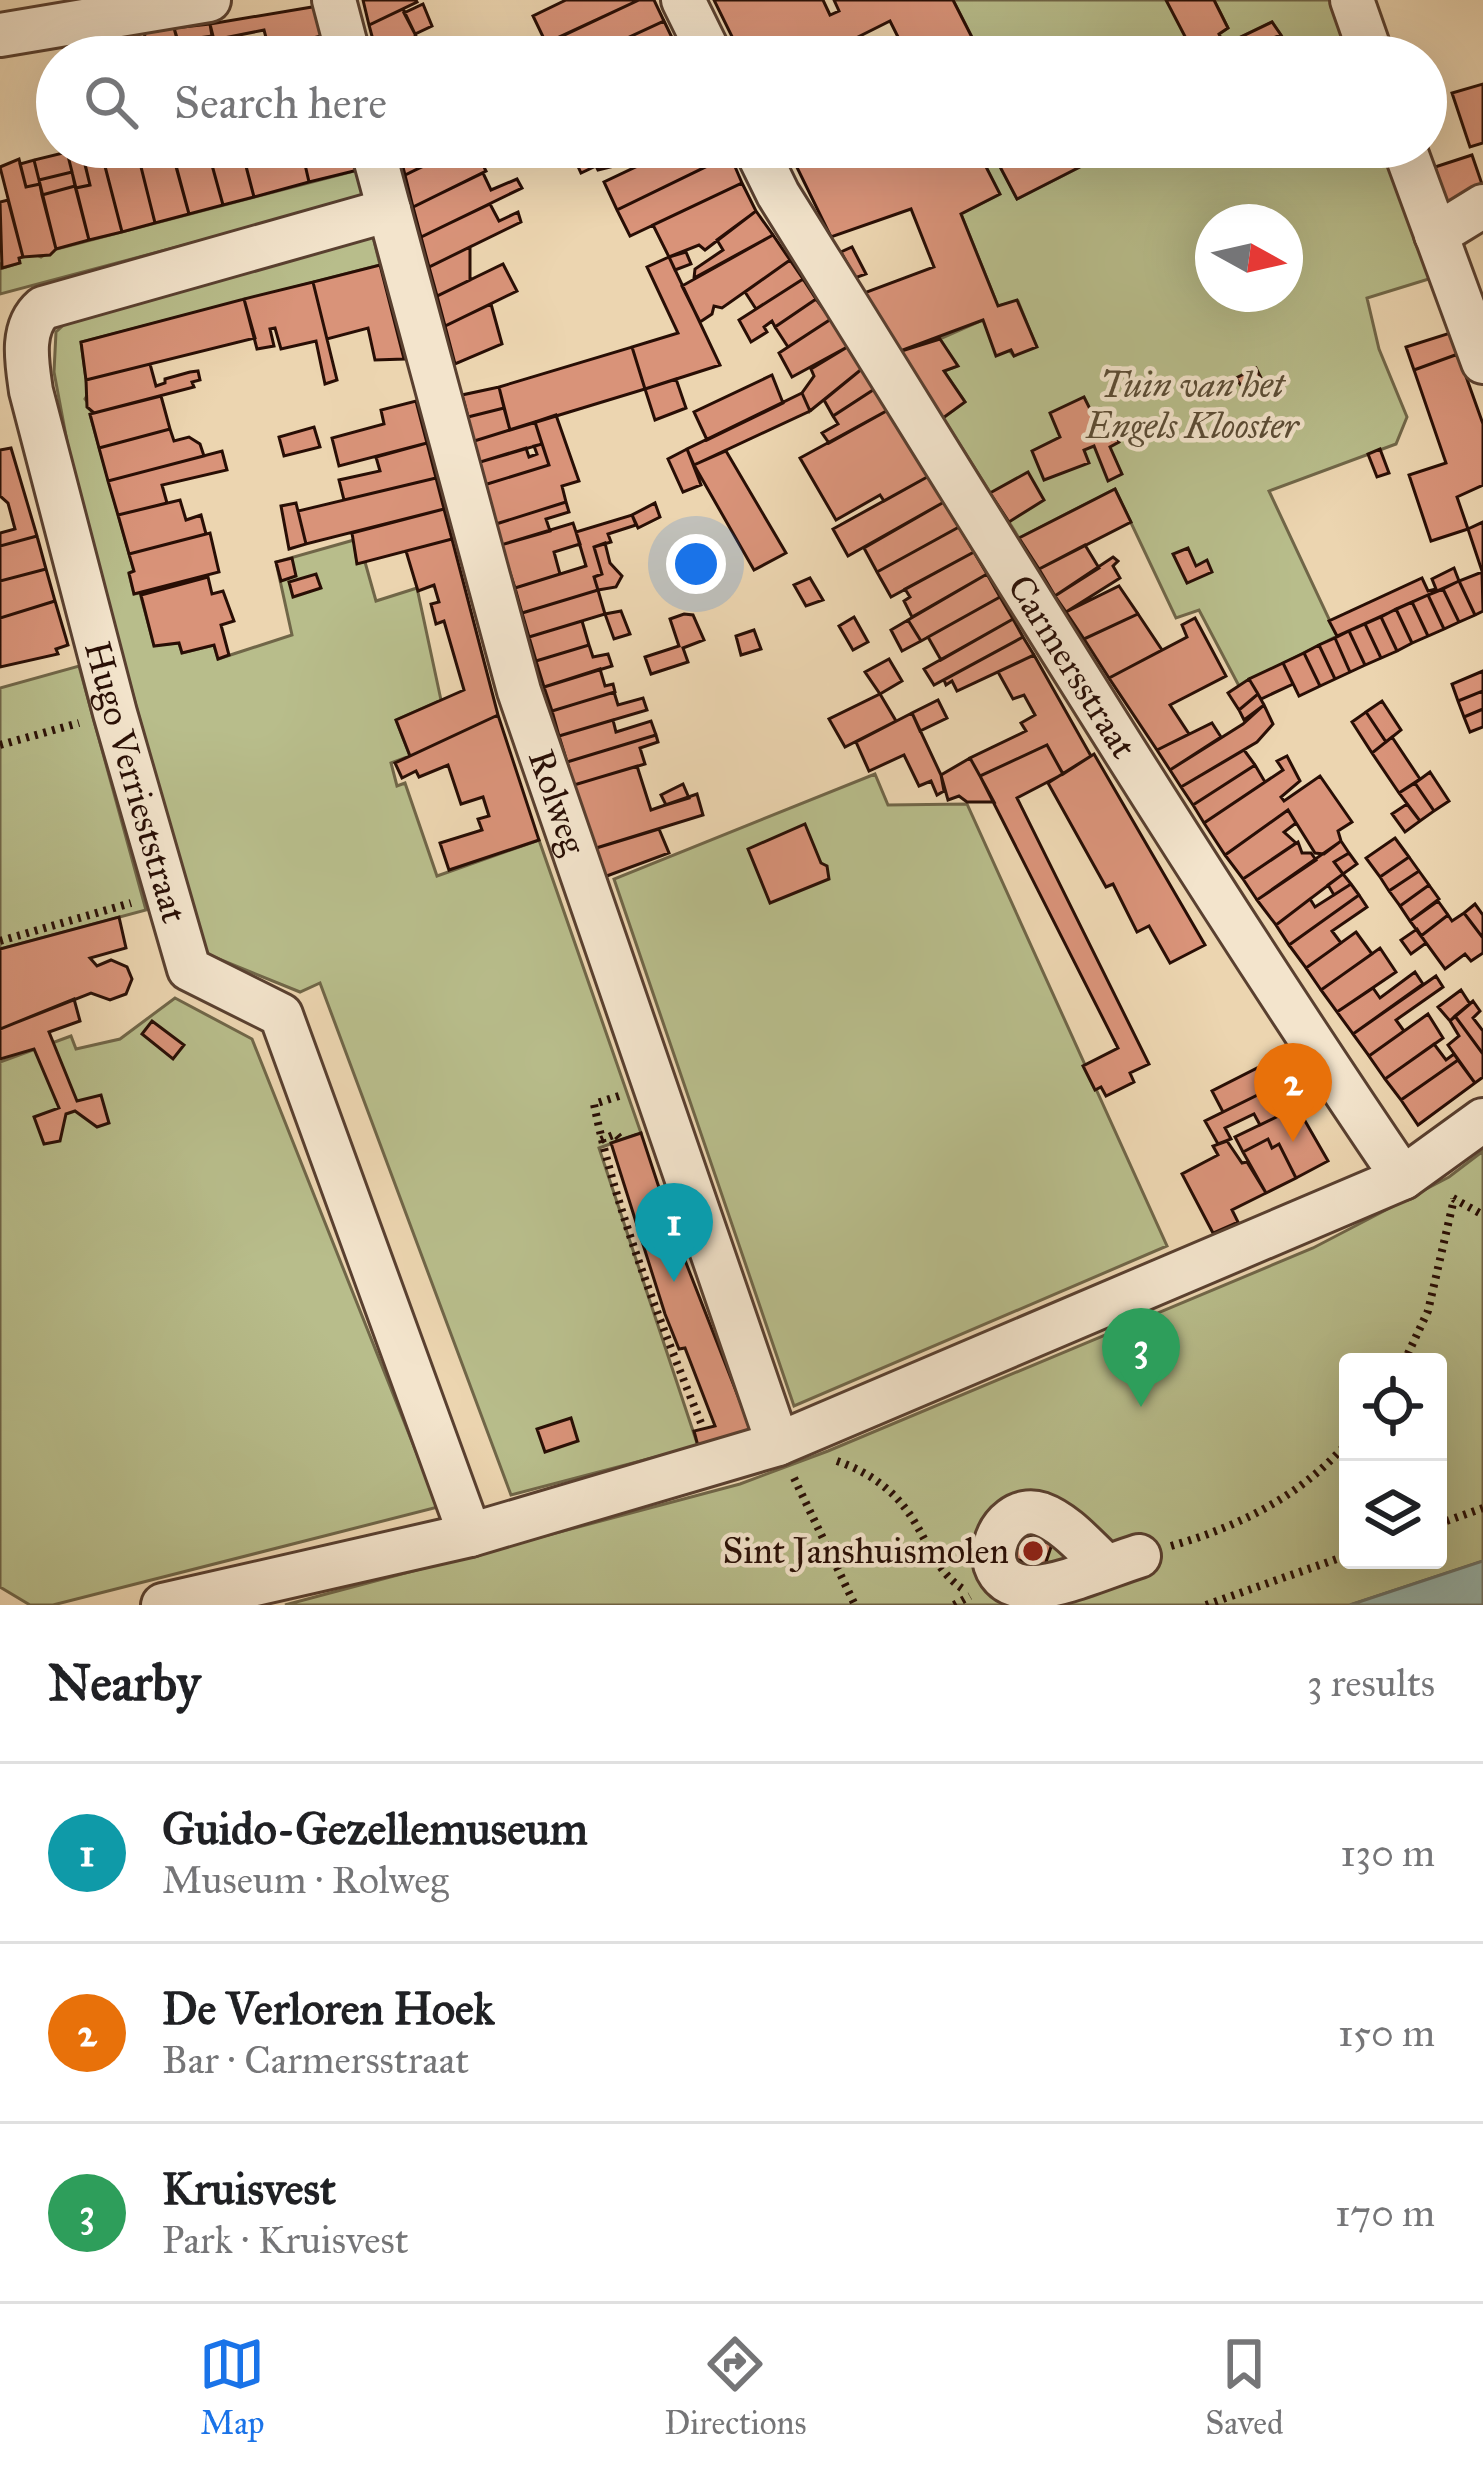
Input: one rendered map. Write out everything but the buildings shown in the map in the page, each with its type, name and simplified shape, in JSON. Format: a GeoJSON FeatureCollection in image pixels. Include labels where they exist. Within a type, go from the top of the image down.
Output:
{"type":"FeatureCollection","features":[{"type":"Feature","properties":{"kind":"street"},"geometry":{"type":"LineString","coordinates":[[0,35],[209,0]]}},
{"type":"Feature","properties":{"kind":"street"},"geometry":{"type":"LineString","coordinates":[[334,0],[343,36]]}},
{"type":"Feature","properties":{"kind":"street"},"geometry":{"type":"LineString","coordinates":[[683,0],[701,36]]}},
{"type":"Feature","properties":{"kind":"street"},"geometry":{"type":"LineString","coordinates":[[1352,0],[1365,36]]}},
{"type":"Feature","properties":{"kind":"street","name":"Rolweg"},"geometry":{"type":"LineString","coordinates":[[377,168],[519,692],[778,1444]]}},
{"type":"Feature","properties":{"kind":"street","name":"Carmersstraat"},"geometry":{"type":"LineString","coordinates":[[765,168],[981,524],[1263,972],[1403,1178]]}},
{"type":"Feature","properties":{"kind":"street"},"geometry":{"type":"LineString","coordinates":[[1412,168],[1483,362]]}},
{"type":"Feature","properties":{"kind":"street"},"geometry":{"type":"LineString","coordinates":[[1436,235],[1483,206]]}},
{"type":"Feature","properties":{"kind":"street","name":"Hugo Verrieststraat"},"geometry":{"type":"LineString","coordinates":[[388,210],[43,308],[30,325],[16,393],[189,969],[281,1015],[470,1535]]}},
{"type":"Feature","properties":{"kind":"street"},"geometry":{"type":"LineString","coordinates":[[163,1605],[470,1535],[778,1444],[1403,1178],[1483,1120]]}},
{"type":"Feature","properties":{"kind":"path"},"geometry":{"type":"LineString","coordinates":[[0,745],[115,712]]}},
{"type":"Feature","properties":{"kind":"path"},"geometry":{"type":"LineString","coordinates":[[0,941],[166,895]]}},
{"type":"Feature","properties":{"kind":"path"},"geometry":{"type":"LineString","coordinates":[[626,1093],[594,1104],[602,1140],[670,1346],[701,1423]]}},
{"type":"Feature","properties":{"kind":"path"},"geometry":{"type":"LineString","coordinates":[[602,1140],[616,1135],[621,1140]]}},
{"type":"Feature","properties":{"kind":"path"},"geometry":{"type":"LineString","coordinates":[[1408,1353],[1428,1311],[1454,1199],[1483,1215]]}},
{"type":"Feature","properties":{"kind":"path"},"geometry":{"type":"LineString","coordinates":[[778,1444],[855,1605]]}},
{"type":"Feature","properties":{"kind":"path"},"geometry":{"type":"LineString","coordinates":[[1447,1521],[1483,1508]]}},
{"type":"Feature","properties":{"kind":"path"},"geometry":{"type":"LineString","coordinates":[[1206,1605],[1339,1558]]}},
{"type":"Feature","properties":{"kind":"path"},"geometry":{"type":"LineString","coordinates":[[955,1605],[971,1595]]}},
{"type":"Feature","properties":{"kind":"green space"},"geometry":{"type":"Polygon","coordinates":[[[953,0],[1166,0],[1194,36],[971,36],[953,0]]]}},
{"type":"Feature","properties":{"kind":"green space"},"geometry":{"type":"Polygon","coordinates":[[[1214,0],[1335,0],[1348,36],[1276,36],[1280,34],[1272,22],[1243,36],[1220,36],[1228,28],[1214,0]]]}},
{"type":"Feature","properties":{"kind":"green space","name":"Tuin van het Engels Klooster"},"geometry":{"type":"Polygon","coordinates":[[[986,168],[1001,168],[1017,199],[1078,168],[1394,168],[1432,278],[1367,298],[1379,349],[1407,417],[1396,444],[1269,491],[1337,636],[1239,686],[1199,610],[1176,618],[1115,489],[1019,538],[943,418],[965,402],[944,371],[957,366],[940,339],[983,320],[1013,355],[1036,346],[1018,301],[998,306],[961,214],[999,194],[986,168]]]}},
{"type":"Feature","properties":{"kind":"green space"},"geometry":{"type":"Polygon","coordinates":[[[358,170],[365,197],[0,294],[0,264],[3,268],[19,263],[19,258],[41,257],[358,170]]]}},
{"type":"Feature","properties":{"kind":"green space"},"geometry":{"type":"Polygon","coordinates":[[[373,237],[380,265],[81,342],[85,399],[93,409],[90,415],[134,571],[129,574],[134,594],[140,593],[154,645],[179,643],[182,653],[214,645],[218,659],[292,635],[276,562],[354,540],[357,563],[365,562],[376,601],[417,588],[441,700],[396,720],[410,756],[391,763],[397,786],[405,783],[437,876],[539,840],[641,1133],[599,1148],[698,1446],[511,1495],[320,983],[300,992],[204,953],[75,484],[54,372],[56,332],[73,316],[373,237]]]}},
{"type":"Feature","properties":{"kind":"green space"},"geometry":{"type":"Polygon","coordinates":[[[79,666],[146,910],[0,949],[0,688],[79,666]]]}},
{"type":"Feature","properties":{"kind":"green space"},"geometry":{"type":"Polygon","coordinates":[[[875,774],[888,805],[967,804],[1167,1246],[794,1406],[614,879],[875,774]]]}},
{"type":"Feature","properties":{"kind":"green space"},"geometry":{"type":"Polygon","coordinates":[[[175,998],[252,1039],[438,1507],[53,1605],[30,1605],[0,1587],[0,1062],[71,1036],[76,1049],[120,1039],[175,998]]]}},
{"type":"Feature","properties":{"kind":"green space"},"geometry":{"type":"Polygon","coordinates":[[[1483,1151],[1483,1561],[1350,1605],[285,1605],[740,1484],[1313,1248],[1449,1177],[1483,1151]]]}},
{"type":"Feature","properties":{"kind":"water"},"geometry":{"type":"Polygon","coordinates":[[[1483,1561],[1483,1605],[1350,1605],[1483,1561]]]}},
{"type":"Feature","properties":{"kind":"place","name":"De Verloren Hoek"},"geometry":{"type":"Point","coordinates":[1293,1142]}},
{"type":"Feature","properties":{"kind":"place","name":"Guido-Gezellemuseum"},"geometry":{"type":"Point","coordinates":[674,1282]}},
{"type":"Feature","properties":{"kind":"place","name":"Kruisvest"},"geometry":{"type":"Point","coordinates":[1141,1407]}},
{"type":"Feature","properties":{"kind":"place","name":"Sint Janshuismolen"},"geometry":{"type":"Point","coordinates":[1033,1551]}}]}
